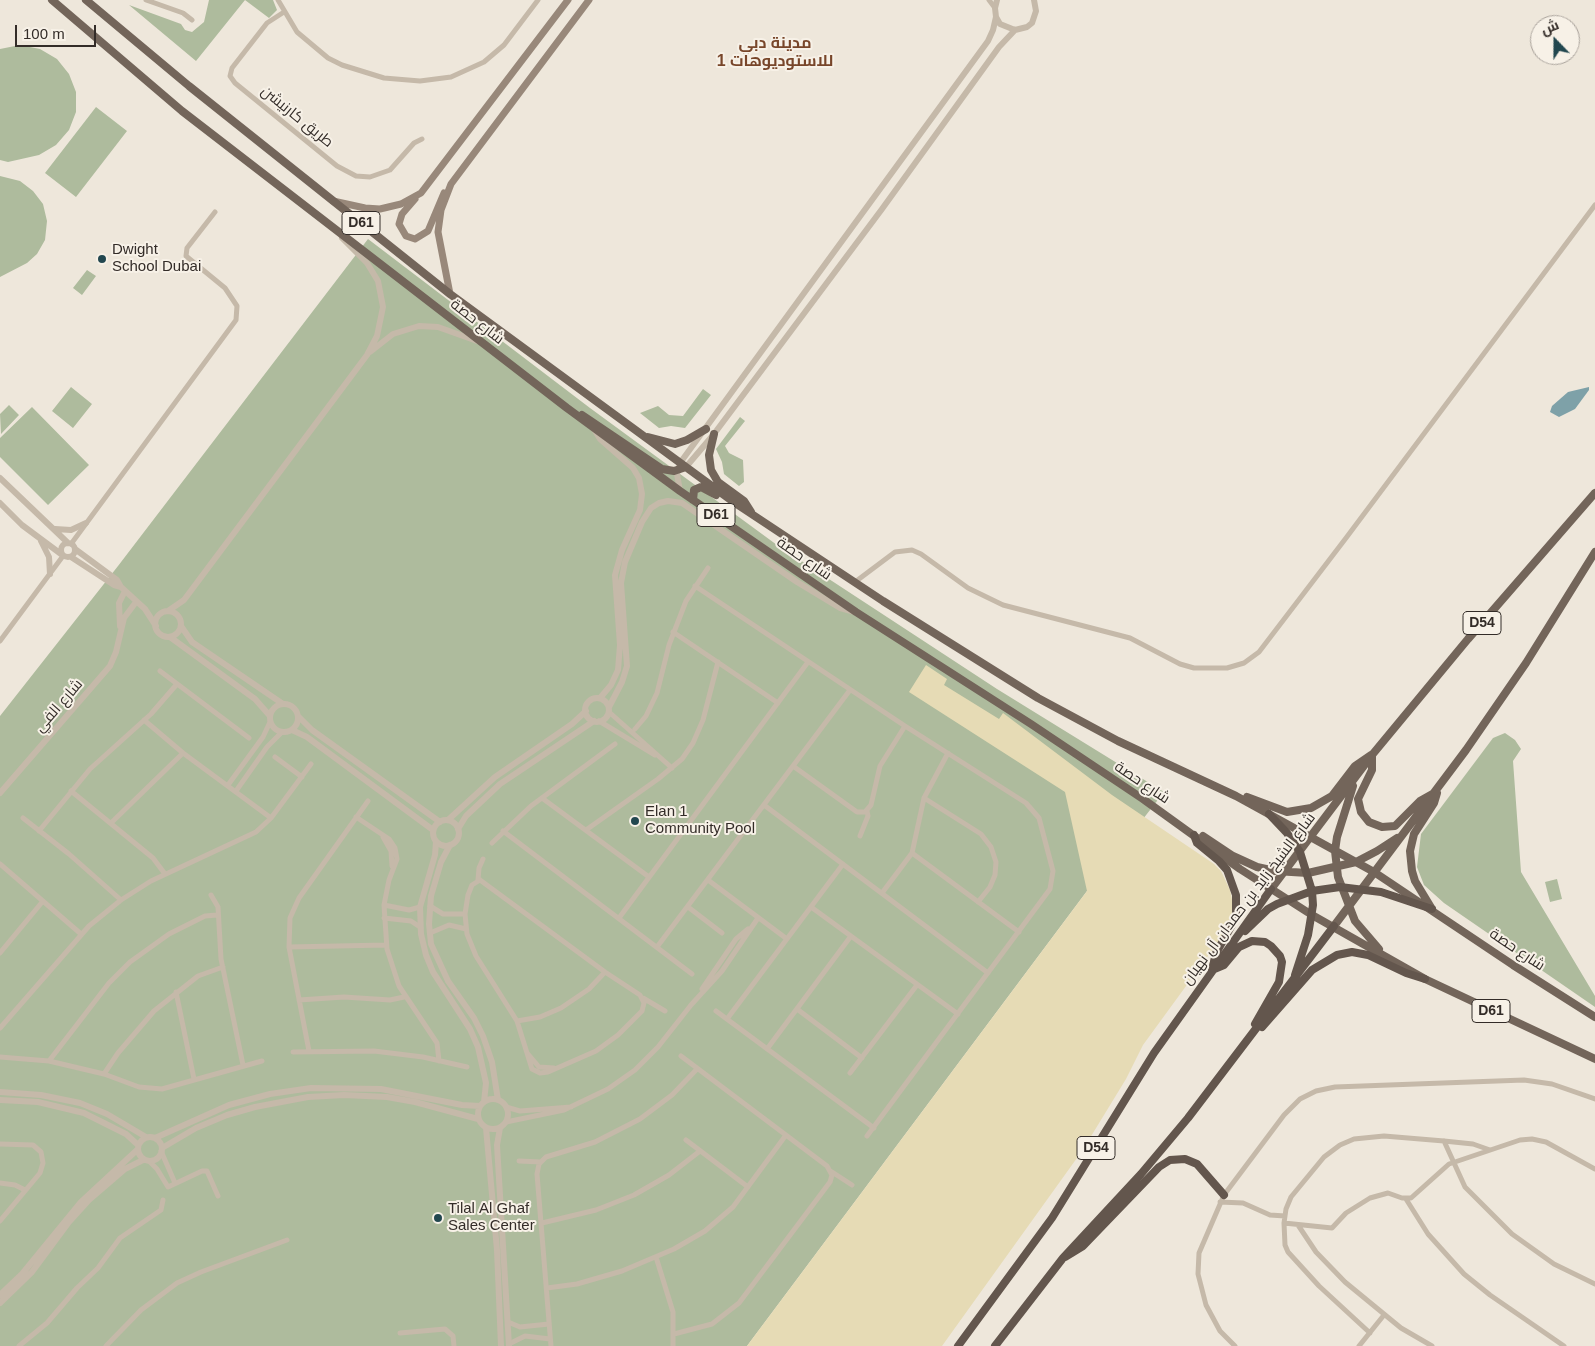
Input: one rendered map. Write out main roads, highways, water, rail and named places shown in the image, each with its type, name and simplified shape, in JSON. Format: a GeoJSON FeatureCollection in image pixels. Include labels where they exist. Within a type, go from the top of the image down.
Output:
{"type":"FeatureCollection","features":[{"type":"Feature","properties":{"kind":"highway"},"geometry":{"type":"LineString","coordinates":[[1269,814],[1287,833],[1300,852],[1308,873],[1312,892],[1312,915],[1307,940],[1292,984]]}},
{"type":"Feature","properties":{"kind":"highway"},"geometry":{"type":"LineString","coordinates":[[1194,835],[1197,843],[1227,870],[1236,895],[1236,918],[1216,953],[1212,970]]}},
{"type":"Feature","properties":{"kind":"highway"},"geometry":{"type":"LineString","coordinates":[[1229,947],[1268,909],[1287,899],[1312,892],[1340,887],[1361,888],[1381,892],[1432,909]]}},
{"type":"Feature","properties":{"kind":"highway","name":"شارع الشيخ زايد بن حمدان آل نهيان"},"geometry":{"type":"LineString","coordinates":[[958,1346],[1052,1218],[1154,1053],[1271,889]]}},
{"type":"Feature","properties":{"kind":"highway"},"geometry":{"type":"LineString","coordinates":[[995,1346],[1063,1258],[1164,1146],[1292,984],[1334,926]]}},
{"type":"Feature","properties":{"kind":"highway"},"geometry":{"type":"LineString","coordinates":[[1212,970],[1224,965],[1240,947],[1252,941],[1271,946],[1280,956],[1282,976],[1258,1018],[1253,1031]]}},
{"type":"Feature","properties":{"kind":"highway"},"geometry":{"type":"LineString","coordinates":[[1253,1031],[1269,1021],[1312,970],[1337,955],[1352,952],[1368,955],[1406,974],[1425,979]]}},
{"type":"Feature","properties":{"kind":"highway"},"geometry":{"type":"LineString","coordinates":[[1063,1258],[1083,1246],[1159,1167],[1170,1160],[1185,1159],[1197,1164],[1222,1199]]}},
{"type":"Feature","properties":{"kind":"main road","name":"شارع حصة"},"geometry":{"type":"LineString","coordinates":[[52,0],[182,111],[478,341],[594,429],[693,500],[856,612],[1031,724],[1271,889],[1312,915],[1425,979],[1582,1053],[1595,1061]]}},
{"type":"Feature","properties":{"kind":"main road","name":"شارع حصة"},"geometry":{"type":"LineString","coordinates":[[86,0],[189,86],[450,294],[644,436],[682,467],[735,503],[952,645],[1070,717],[1236,796],[1374,872],[1432,909],[1513,965],[1595,1017]]}},
{"type":"Feature","properties":{"kind":"main road"},"geometry":{"type":"LineString","coordinates":[[568,0],[400,219],[400,228],[410,238],[420,238],[428,232],[439,202],[451,184],[589,0]]}},
{"type":"Feature","properties":{"kind":"main road"},"geometry":{"type":"LineString","coordinates":[[450,294],[438,232],[441,210],[451,184]]}},
{"type":"Feature","properties":{"kind":"main road"},"geometry":{"type":"LineString","coordinates":[[334,201],[365,208],[380,209],[401,204],[421,193]]}},
{"type":"Feature","properties":{"kind":"main road"},"geometry":{"type":"LineString","coordinates":[[567,408],[592,420],[662,469],[682,467]]}},
{"type":"Feature","properties":{"kind":"main road"},"geometry":{"type":"LineString","coordinates":[[644,436],[675,444],[706,429]]}},
{"type":"Feature","properties":{"kind":"main road"},"geometry":{"type":"LineString","coordinates":[[714,434],[709,455],[711,470],[718,482],[744,501],[752,514]]}},
{"type":"Feature","properties":{"kind":"main road"},"geometry":{"type":"LineString","coordinates":[[693,500],[694,490],[701,486],[726,502],[735,503]]}},
{"type":"Feature","properties":{"kind":"main road","name":"شارع الشيخ زايد بن حمدان آل نهيان"},"geometry":{"type":"LineString","coordinates":[[1271,889],[1372,755],[1468,639],[1595,493]]}},
{"type":"Feature","properties":{"kind":"main road"},"geometry":{"type":"LineString","coordinates":[[1334,926],[1361,888],[1437,791],[1526,663],[1595,552]]}},
{"type":"Feature","properties":{"kind":"main road"},"geometry":{"type":"LineString","coordinates":[[1236,796],[1250,798],[1287,812],[1311,808],[1332,796],[1360,761],[1372,755],[1372,770],[1358,799],[1361,812],[1369,822],[1382,827],[1395,826],[1420,800],[1437,791]]}},
{"type":"Feature","properties":{"kind":"main road"},"geometry":{"type":"LineString","coordinates":[[1357,777],[1344,809],[1336,851],[1340,887],[1359,926],[1389,959]]}},
{"type":"Feature","properties":{"kind":"main road"},"geometry":{"type":"LineString","coordinates":[[1432,909],[1415,881],[1410,851],[1414,834],[1434,803],[1437,791]]}},
{"type":"Feature","properties":{"kind":"main road"},"geometry":{"type":"LineString","coordinates":[[1194,835],[1202,836],[1249,864],[1284,872],[1308,873],[1337,868],[1356,862],[1377,851],[1404,832]]}},
{"type":"Feature","properties":{"kind":"water"},"geometry":{"type":"Polygon","coordinates":[[[1589,387],[1589,390],[1575,409],[1559,417],[1550,412],[1552,406],[1568,392],[1589,387]]]}},
{"type":"Feature","properties":{"kind":"place","name":"Dwight School Dubai"},"geometry":{"type":"Point","coordinates":[102,259]}},
{"type":"Feature","properties":{"kind":"place","name":"Elan 1 Community Pool"},"geometry":{"type":"Point","coordinates":[635,821]}},
{"type":"Feature","properties":{"kind":"place","name":"Tilal Al Ghaf Sales Center"},"geometry":{"type":"Point","coordinates":[438,1218]}},
{"type":"Feature","properties":{"kind":"district","name":"مدينة دبي للاستوديوهات 1"},"geometry":{"type":"Point","coordinates":[775,53]}}]}
